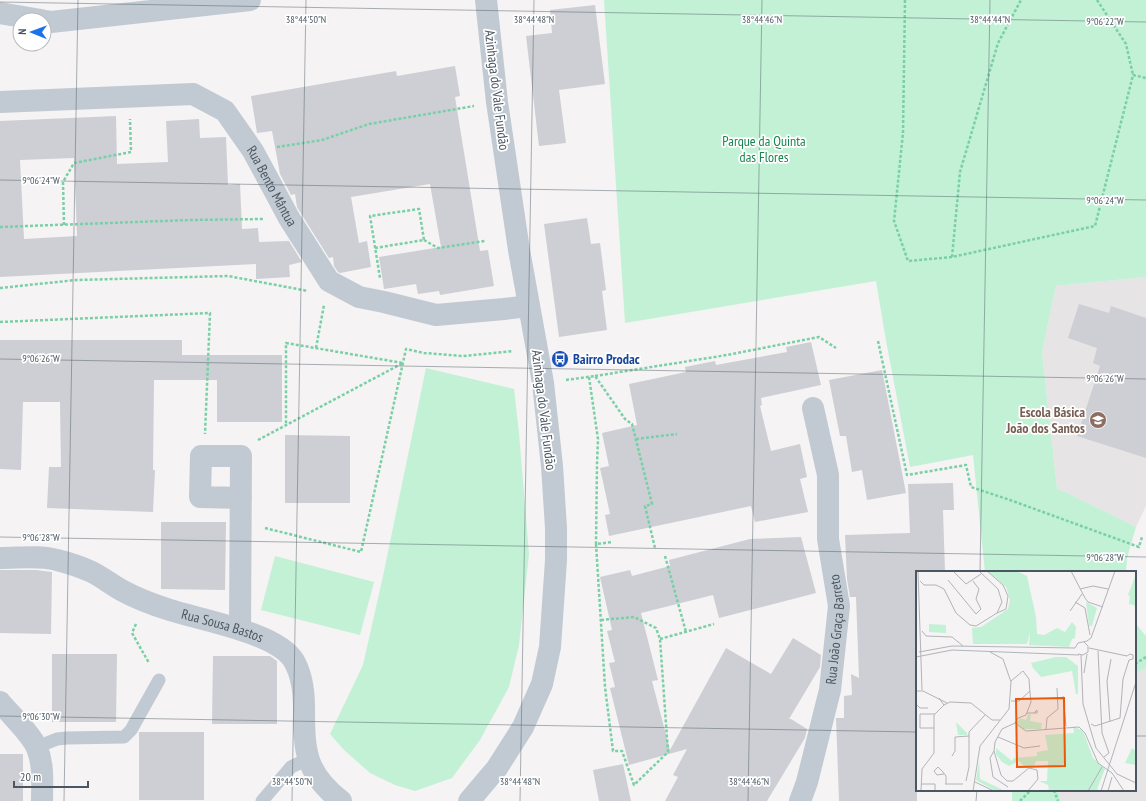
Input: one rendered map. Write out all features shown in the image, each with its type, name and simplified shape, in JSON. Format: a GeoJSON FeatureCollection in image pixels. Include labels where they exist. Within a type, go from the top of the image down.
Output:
{"type":"FeatureCollection","features":[{"type":"Feature","properties":{"kind":"street"},"geometry":{"type":"LineString","coordinates":[[52,22],[250,0]]}},
{"type":"Feature","properties":{"kind":"street","name":"Azinhaga do Vale Fundão"},"geometry":{"type":"LineString","coordinates":[[469,801],[497,768],[523,727],[542,684],[550,647],[556,560],[555,520],[544,383],[519,250],[498,102],[486,0]]}},
{"type":"Feature","properties":{"kind":"street"},"geometry":{"type":"LineString","coordinates":[[0,13],[12,15]]}},
{"type":"Feature","properties":{"kind":"street","name":"Rua Bento Mântua"},"geometry":{"type":"LineString","coordinates":[[0,102],[193,94],[225,111],[253,151],[289,218],[329,281],[359,298],[384,302],[436,315],[529,306]]}},
{"type":"Feature","properties":{"kind":"street","name":"Rua João Graça Barreto"},"geometry":{"type":"LineString","coordinates":[[800,801],[807,782],[830,690],[839,606],[828,539],[828,475],[813,408]]}},
{"type":"Feature","properties":{"kind":"street"},"geometry":{"type":"LineString","coordinates":[[240,629],[241,522],[241,498],[241,456],[201,456],[200,497],[241,498]]}},
{"type":"Feature","properties":{"kind":"street","name":"Rua Sousa Bastos"},"geometry":{"type":"LineString","coordinates":[[0,558],[44,558],[72,564],[93,573],[122,590],[145,601],[170,610],[240,629],[278,646],[290,655],[295,662],[302,684],[304,696],[304,736],[308,758],[314,773],[330,793],[341,801]]}},
{"type":"Feature","properties":{"kind":"street"},"geometry":{"type":"LineString","coordinates":[[0,702],[37,747],[42,768],[42,801]]}},
{"type":"Feature","properties":{"kind":"lane"},"geometry":{"type":"LineString","coordinates":[[37,747],[57,739],[124,737],[131,730],[159,680]]}},
{"type":"Feature","properties":{"kind":"lane"},"geometry":{"type":"LineString","coordinates":[[262,801],[291,767],[308,758]]}},
{"type":"Feature","properties":{"kind":"path"},"geometry":{"type":"LineString","coordinates":[[906,0],[903,133],[894,221],[908,261],[952,257],[1095,226],[1133,75],[1126,44],[1096,0]]}},
{"type":"Feature","properties":{"kind":"path"},"geometry":{"type":"LineString","coordinates":[[952,257],[960,172],[998,43],[1021,0]]}},
{"type":"Feature","properties":{"kind":"path"},"geometry":{"type":"LineString","coordinates":[[1133,75],[1146,78]]}},
{"type":"Feature","properties":{"kind":"path"},"geometry":{"type":"LineString","coordinates":[[64,225],[63,182],[74,163],[131,152],[129,97]]}},
{"type":"Feature","properties":{"kind":"path"},"geometry":{"type":"LineString","coordinates":[[253,151],[322,140],[369,124],[498,102]]}},
{"type":"Feature","properties":{"kind":"path"},"geometry":{"type":"LineString","coordinates":[[424,240],[419,208],[370,216],[376,248],[424,240],[438,248],[485,241]]}},
{"type":"Feature","properties":{"kind":"path"},"geometry":{"type":"LineString","coordinates":[[0,227],[289,218]]}},
{"type":"Feature","properties":{"kind":"path"},"geometry":{"type":"LineString","coordinates":[[0,288],[76,280],[228,276],[311,291]]}},
{"type":"Feature","properties":{"kind":"path"},"geometry":{"type":"LineString","coordinates":[[316,348],[324,302]]}},
{"type":"Feature","properties":{"kind":"path"},"geometry":{"type":"LineString","coordinates":[[0,322],[210,313],[205,436]]}},
{"type":"Feature","properties":{"kind":"path"},"geometry":{"type":"LineString","coordinates":[[562,381],[728,355],[819,337],[836,348]]}},
{"type":"Feature","properties":{"kind":"path"},"geometry":{"type":"LineString","coordinates":[[878,341],[907,474],[966,465],[971,487],[1139,547],[1142,538]]}},
{"type":"Feature","properties":{"kind":"path"},"geometry":{"type":"LineString","coordinates":[[286,425],[286,343],[403,363]]}},
{"type":"Feature","properties":{"kind":"path"},"geometry":{"type":"LineString","coordinates":[[241,522],[361,552],[406,349],[424,353],[463,356],[503,352]]}},
{"type":"Feature","properties":{"kind":"path"},"geometry":{"type":"LineString","coordinates":[[241,456],[240,450],[403,363]]}},
{"type":"Feature","properties":{"kind":"path"},"geometry":{"type":"LineString","coordinates":[[595,376],[625,420],[632,424],[652,504],[645,506],[655,548]]}},
{"type":"Feature","properties":{"kind":"path"},"geometry":{"type":"LineString","coordinates":[[589,377],[598,439],[596,544],[605,687],[613,751],[622,751],[634,785],[668,752],[660,639],[656,628],[634,617],[601,620]]}},
{"type":"Feature","properties":{"kind":"path"},"geometry":{"type":"LineString","coordinates":[[636,439],[677,434]]}},
{"type":"Feature","properties":{"kind":"path"},"geometry":{"type":"LineString","coordinates":[[596,544],[613,542]]}},
{"type":"Feature","properties":{"kind":"path"},"geometry":{"type":"LineString","coordinates":[[665,556],[686,632]]}},
{"type":"Feature","properties":{"kind":"path"},"geometry":{"type":"LineString","coordinates":[[145,601],[132,633],[159,680]]}},
{"type":"Feature","properties":{"kind":"path"},"geometry":{"type":"LineString","coordinates":[[660,639],[714,624]]}},
{"type":"Feature","properties":{"kind":"path"},"geometry":{"type":"LineString","coordinates":[[1136,663],[1146,658]]}},
{"type":"Feature","properties":{"kind":"path"},"geometry":{"type":"LineString","coordinates":[[1020,801],[1030,791]]}},
{"type":"Feature","properties":{"kind":"path"},"geometry":{"type":"LineString","coordinates":[[1054,791],[1058,801]]}},
{"type":"Feature","properties":{"kind":"shaded area","name":"Escola Básica João dos Santos"},"geometry":{"type":"Polygon","coordinates":[[[1146,277],[1146,506],[1136,527],[1057,488],[1042,352],[1056,286],[1146,277]]]}},
{"type":"Feature","properties":{"kind":"shaded area"},"geometry":{"type":"Polygon","coordinates":[[[1146,668],[1146,801],[1061,801],[1058,791],[1136,791],[1136,673],[1146,668]]]}},
{"type":"Feature","properties":{"kind":"green space","name":"Parque da Quinta das Flores"},"geometry":{"type":"Polygon","coordinates":[[[604,0],[1146,0],[1146,277],[1056,286],[1042,352],[1057,488],[1136,527],[1127,558],[1126,571],[985,571],[973,455],[910,467],[876,281],[625,323],[604,0]]]}},
{"type":"Feature","properties":{"kind":"green space"},"geometry":{"type":"Polygon","coordinates":[[[426,368],[514,389],[529,554],[519,645],[509,687],[480,740],[452,778],[415,791],[395,785],[370,773],[344,750],[330,734],[363,665],[426,368]]]}},
{"type":"Feature","properties":{"kind":"green space"},"geometry":{"type":"Polygon","coordinates":[[[275,556],[374,582],[360,635],[261,610],[275,556]]]}},
{"type":"Feature","properties":{"kind":"green space"},"geometry":{"type":"Polygon","coordinates":[[[1136,624],[1146,636],[1146,668],[1136,673],[1136,624]]]}},
{"type":"Feature","properties":{"kind":"green space"},"geometry":{"type":"Polygon","coordinates":[[[1012,791],[1058,791],[1061,801],[1012,801],[1012,791]]]}},
{"type":"Feature","properties":{"kind":"building"},"geometry":{"type":"Polygon","coordinates":[[[595,5],[605,84],[559,90],[566,143],[539,146],[526,36],[552,33],[550,10],[595,5]]]}},
{"type":"Feature","properties":{"kind":"building"},"geometry":{"type":"Polygon","coordinates":[[[455,66],[460,96],[455,97],[480,251],[488,250],[494,286],[440,295],[439,291],[418,294],[416,284],[384,289],[379,257],[441,247],[430,184],[351,197],[359,243],[367,241],[371,267],[340,273],[338,272],[334,266],[333,257],[329,258],[297,207],[295,194],[291,195],[280,174],[272,131],[257,133],[251,96],[396,71],[397,76],[455,66]]]}},
{"type":"Feature","properties":{"kind":"building"},"geometry":{"type":"Polygon","coordinates":[[[116,116],[117,164],[168,162],[166,121],[199,119],[200,138],[226,137],[228,185],[240,184],[242,229],[258,228],[259,242],[289,241],[302,262],[289,265],[290,277],[256,279],[256,264],[0,277],[0,121],[116,116]],[[74,158],[20,160],[24,239],[77,236],[74,158]]]}},
{"type":"Feature","properties":{"kind":"building"},"geometry":{"type":"Polygon","coordinates":[[[587,218],[591,244],[600,243],[606,290],[602,291],[607,330],[559,337],[544,224],[587,218]]]}},
{"type":"Feature","properties":{"kind":"building"},"geometry":{"type":"Polygon","coordinates":[[[1079,304],[1109,313],[1111,306],[1146,318],[1146,458],[1077,436],[1100,366],[1093,363],[1097,348],[1068,338],[1079,304]]]}},
{"type":"Feature","properties":{"kind":"building"},"geometry":{"type":"Polygon","coordinates":[[[0,340],[182,340],[182,355],[282,355],[282,422],[217,422],[217,380],[154,380],[153,470],[155,470],[153,512],[47,508],[49,467],[61,467],[60,402],[23,402],[21,470],[0,469],[0,340]]]}},
{"type":"Feature","properties":{"kind":"building"},"geometry":{"type":"Polygon","coordinates":[[[811,342],[821,385],[761,398],[762,405],[760,406],[771,451],[800,444],[807,477],[800,479],[808,512],[755,522],[751,506],[609,536],[605,515],[610,514],[600,468],[609,466],[602,433],[637,425],[629,384],[686,372],[685,367],[715,361],[716,365],[787,352],[786,347],[811,342]]]}},
{"type":"Feature","properties":{"kind":"building"},"geometry":{"type":"Polygon","coordinates":[[[882,370],[906,493],[867,500],[862,470],[852,472],[846,436],[840,436],[829,380],[882,370]]]}},
{"type":"Feature","properties":{"kind":"building"},"geometry":{"type":"Polygon","coordinates":[[[285,435],[350,436],[350,503],[285,503],[285,435]]]}},
{"type":"Feature","properties":{"kind":"building"},"geometry":{"type":"Polygon","coordinates":[[[953,483],[954,510],[943,510],[945,571],[916,571],[917,801],[839,801],[836,718],[844,718],[844,696],[852,695],[851,674],[859,678],[856,597],[850,597],[847,579],[845,535],[910,533],[908,484],[953,483]]]}},
{"type":"Feature","properties":{"kind":"building"},"geometry":{"type":"Polygon","coordinates":[[[161,522],[226,522],[225,590],[161,589],[161,522]]]}},
{"type":"Feature","properties":{"kind":"building"},"geometry":{"type":"Polygon","coordinates":[[[801,537],[816,593],[719,618],[713,595],[641,613],[658,680],[652,681],[670,750],[726,648],[771,674],[793,638],[821,655],[820,667],[789,719],[807,729],[805,738],[767,801],[665,801],[678,777],[673,775],[687,749],[629,765],[610,688],[615,687],[609,663],[615,662],[607,631],[612,630],[600,577],[630,570],[632,576],[670,566],[669,560],[750,539],[801,537]]]}},
{"type":"Feature","properties":{"kind":"building"},"geometry":{"type":"Polygon","coordinates":[[[0,570],[36,570],[52,572],[51,634],[0,633],[0,570]]]}},
{"type":"Feature","properties":{"kind":"building"},"geometry":{"type":"Polygon","coordinates":[[[52,654],[117,654],[116,722],[52,722],[52,654]]]}},
{"type":"Feature","properties":{"kind":"building"},"geometry":{"type":"Polygon","coordinates":[[[213,656],[270,656],[277,661],[277,724],[212,724],[213,656]]]}},
{"type":"Feature","properties":{"kind":"building"},"geometry":{"type":"Polygon","coordinates":[[[139,732],[204,732],[204,800],[139,800],[139,732]]]}},
{"type":"Feature","properties":{"kind":"building"},"geometry":{"type":"Polygon","coordinates":[[[0,754],[23,754],[23,801],[0,801],[0,754]]]}},
{"type":"Feature","properties":{"kind":"building"},"geometry":{"type":"Polygon","coordinates":[[[623,764],[631,801],[599,801],[593,770],[623,764]]]}},
{"type":"Feature","properties":{"kind":"place","name":"Bairro Prodac"},"geometry":{"type":"Point","coordinates":[560,359]}},
{"type":"Feature","properties":{"kind":"place","name":"Escola Básica João dos Santos"},"geometry":{"type":"Point","coordinates":[1098,420]}}]}
